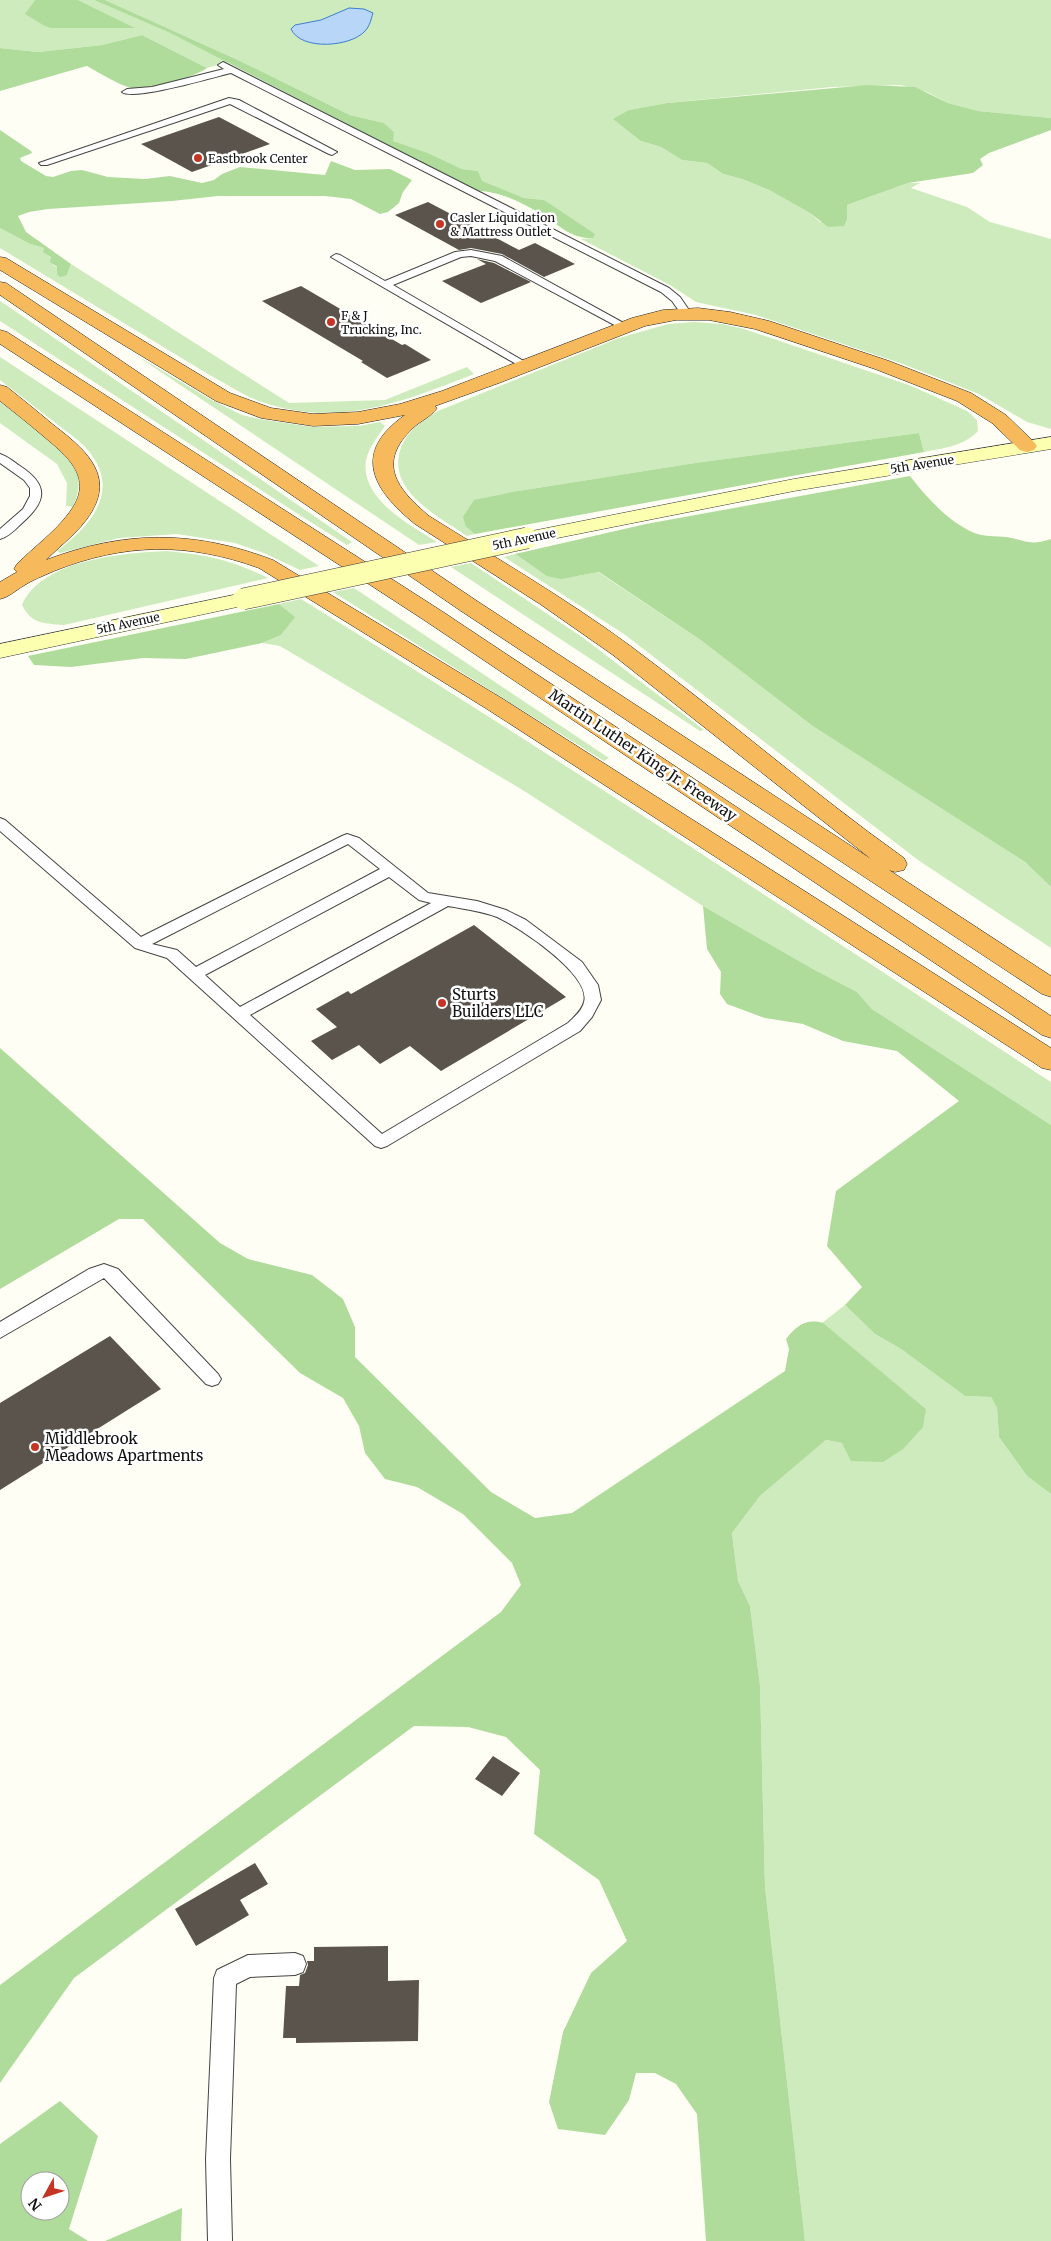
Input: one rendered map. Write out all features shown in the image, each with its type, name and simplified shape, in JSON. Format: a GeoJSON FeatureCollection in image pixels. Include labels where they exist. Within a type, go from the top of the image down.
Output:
{"type":"FeatureCollection","features":[{"type":"Feature","properties":{"kind":"highway"},"geometry":{"type":"LineString","coordinates":[[0,262],[223,397],[248,408],[293,418],[349,420],[390,413],[443,398],[624,326],[652,318],[686,313],[720,315],[762,325],[944,388],[982,407],[999,419],[1027,446]]}},
{"type":"Feature","properties":{"kind":"highway","name":"Martin Luther King Jr. Freeway"},"geometry":{"type":"LineString","coordinates":[[0,287],[469,606],[1051,988]]}},
{"type":"Feature","properties":{"kind":"highway","name":"Martin Luther King Jr. Freeway"},"geometry":{"type":"LineString","coordinates":[[0,336],[432,615],[1051,1029]]}},
{"type":"Feature","properties":{"kind":"highway"},"geometry":{"type":"LineString","coordinates":[[0,391],[76,453],[84,463],[90,486],[86,505],[79,516],[56,540],[38,554],[8,586]]}},
{"type":"Feature","properties":{"kind":"highway"},"geometry":{"type":"LineString","coordinates":[[443,398],[401,426],[393,436],[382,458],[384,477],[395,497],[402,505],[422,520],[598,634],[645,669],[842,826],[922,884],[1051,969]]}},
{"type":"Feature","properties":{"kind":"highway"},"geometry":{"type":"LineString","coordinates":[[8,586],[67,558],[86,552],[148,542],[210,546],[232,551],[266,564],[495,704],[1051,1061]]}},
{"type":"Feature","properties":{"kind":"street","name":"5th Avenue"},"geometry":{"type":"LineString","coordinates":[[0,650],[527,538],[794,485],[1051,443]]}},
{"type":"Feature","properties":{"kind":"lane"},"geometry":{"type":"LineString","coordinates":[[127,92],[152,90],[228,67],[298,111],[665,290],[676,299],[686,313]]}},
{"type":"Feature","properties":{"kind":"lane"},"geometry":{"type":"LineString","coordinates":[[44,163],[222,102],[236,102],[332,152]]}},
{"type":"Feature","properties":{"kind":"lane"},"geometry":{"type":"LineString","coordinates":[[272,120],[298,111]]}},
{"type":"Feature","properties":{"kind":"lane"},"geometry":{"type":"LineString","coordinates":[[384,285],[459,254],[485,255],[498,258],[624,326]]}},
{"type":"Feature","properties":{"kind":"lane"},"geometry":{"type":"LineString","coordinates":[[336,257],[523,365]]}},
{"type":"Feature","properties":{"kind":"lane"},"geometry":{"type":"LineString","coordinates":[[0,458],[33,482],[36,495],[32,507],[0,535]]}},
{"type":"Feature","properties":{"kind":"lane"},"geometry":{"type":"LineString","coordinates":[[0,823],[140,944],[172,954],[381,1142],[574,1027],[587,1013],[593,1000],[590,985],[577,966],[521,923],[502,913],[477,906],[444,902],[424,897],[354,841],[341,841],[140,944]]}},
{"type":"Feature","properties":{"kind":"lane"},"geometry":{"type":"LineString","coordinates":[[194,974],[390,870]]}},
{"type":"Feature","properties":{"kind":"lane"},"geometry":{"type":"LineString","coordinates":[[239,1014],[444,902]]}},
{"type":"Feature","properties":{"kind":"lane"},"geometry":{"type":"LineString","coordinates":[[0,1331],[104,1271],[112,1274],[212,1378]]}},
{"type":"Feature","properties":{"kind":"lane"},"geometry":{"type":"LineString","coordinates":[[220,2241],[218,2150],[226,1978],[248,1966],[295,1964]]}},
{"type":"Feature","properties":{"kind":"green space"},"geometry":{"type":"Polygon","coordinates":[[[0,0],[35,0],[26,14],[50,28],[134,28],[78,0],[94,0],[170,33],[228,62],[207,68],[142,35],[102,45],[38,52],[0,48],[0,0]]]}},
{"type":"Feature","properties":{"kind":"green space"},"geometry":{"type":"Polygon","coordinates":[[[35,0],[78,0],[135,28],[50,28],[25,14],[35,0]]]}},
{"type":"Feature","properties":{"kind":"green space"},"geometry":{"type":"Polygon","coordinates":[[[94,0],[105,0],[238,60],[350,115],[384,123],[394,132],[393,141],[428,153],[462,169],[478,171],[482,181],[524,198],[544,200],[595,234],[593,238],[585,238],[572,234],[521,203],[495,193],[478,191],[170,33],[94,0]]]}},
{"type":"Feature","properties":{"kind":"green space"},"geometry":{"type":"Polygon","coordinates":[[[105,0],[1051,0],[1051,118],[978,111],[948,103],[927,92],[901,85],[832,87],[667,103],[629,110],[641,141],[661,147],[682,160],[707,163],[723,174],[742,179],[773,192],[810,213],[820,222],[847,219],[847,205],[908,183],[920,183],[911,188],[967,207],[990,222],[1051,239],[1051,429],[1027,422],[979,394],[903,364],[756,315],[696,302],[670,285],[581,239],[593,238],[544,200],[524,198],[481,181],[478,171],[462,169],[428,153],[392,141],[394,132],[384,123],[350,115],[238,60],[105,0]]]}},
{"type":"Feature","properties":{"kind":"green space"},"geometry":{"type":"Polygon","coordinates":[[[142,35],[207,68],[173,82],[137,89],[118,83],[87,66],[0,91],[0,48],[38,52],[102,45],[142,35]]]}},
{"type":"Feature","properties":{"kind":"green space"},"geometry":{"type":"Polygon","coordinates":[[[868,85],[915,87],[948,103],[978,111],[1051,118],[1051,130],[989,153],[980,159],[983,165],[973,173],[908,183],[847,205],[847,219],[844,226],[828,227],[810,213],[771,191],[742,179],[723,174],[707,163],[682,160],[661,147],[641,141],[613,119],[629,110],[667,103],[868,85]]]}},
{"type":"Feature","properties":{"kind":"green space"},"geometry":{"type":"Polygon","coordinates":[[[0,130],[31,151],[32,153],[20,158],[21,161],[46,176],[53,177],[71,171],[82,170],[108,177],[145,179],[170,176],[202,183],[214,180],[222,174],[240,167],[325,175],[331,161],[355,170],[390,169],[412,180],[403,192],[399,203],[388,212],[380,214],[351,199],[325,196],[218,196],[48,209],[18,216],[26,232],[71,264],[67,275],[60,277],[57,274],[57,267],[50,262],[51,257],[43,252],[44,248],[30,244],[0,228],[0,130]]]}},
{"type":"Feature","properties":{"kind":"green space"},"geometry":{"type":"Polygon","coordinates":[[[0,228],[30,244],[44,248],[51,258],[53,265],[67,275],[71,264],[289,403],[385,400],[467,367],[474,374],[395,402],[342,412],[315,413],[288,409],[259,401],[208,374],[0,248],[0,228]]]}},
{"type":"Feature","properties":{"kind":"green space"},"geometry":{"type":"Polygon","coordinates":[[[0,301],[352,542],[347,545],[0,321],[0,301]]]}},
{"type":"Feature","properties":{"kind":"green space"},"geometry":{"type":"Polygon","coordinates":[[[694,322],[722,324],[744,329],[909,385],[967,411],[977,420],[978,431],[960,443],[924,452],[919,433],[695,463],[518,491],[466,527],[475,534],[467,536],[420,503],[410,493],[403,481],[399,469],[401,447],[413,429],[438,411],[619,338],[668,324],[694,322]]]}},
{"type":"Feature","properties":{"kind":"green space"},"geometry":{"type":"Polygon","coordinates":[[[134,354],[210,399],[242,415],[312,427],[359,426],[380,422],[385,426],[371,446],[366,460],[366,474],[371,487],[379,499],[401,519],[437,542],[419,545],[134,354]]]}},
{"type":"Feature","properties":{"kind":"green space"},"geometry":{"type":"Polygon","coordinates":[[[0,357],[319,566],[300,570],[264,553],[235,543],[177,534],[119,538],[60,553],[57,551],[84,527],[94,514],[103,486],[100,471],[93,456],[79,441],[0,380],[0,357]]]}},
{"type":"Feature","properties":{"kind":"green space"},"geometry":{"type":"Polygon","coordinates":[[[0,402],[62,450],[75,466],[78,486],[73,507],[66,506],[67,483],[57,464],[0,423],[0,402]]]}},
{"type":"Feature","properties":{"kind":"green space"},"geometry":{"type":"Polygon","coordinates":[[[919,433],[924,452],[475,534],[466,527],[463,517],[474,500],[518,491],[695,463],[919,433]]]}},
{"type":"Feature","properties":{"kind":"green space"},"geometry":{"type":"Polygon","coordinates":[[[910,476],[938,508],[954,522],[976,534],[1007,537],[1028,542],[1051,539],[1051,887],[1025,862],[813,726],[702,641],[599,572],[561,579],[547,576],[515,554],[646,524],[910,476]]]}},
{"type":"Feature","properties":{"kind":"green space"},"geometry":{"type":"Polygon","coordinates":[[[167,551],[219,559],[268,578],[64,625],[34,620],[22,605],[32,590],[47,577],[65,568],[107,557],[167,551]]]}},
{"type":"Feature","properties":{"kind":"green space"},"geometry":{"type":"Polygon","coordinates":[[[515,554],[546,574],[554,576],[571,577],[598,572],[702,641],[814,726],[1025,862],[1051,887],[1051,948],[918,860],[624,634],[504,557],[515,554]]]}},
{"type":"Feature","properties":{"kind":"green space"},"geometry":{"type":"Polygon","coordinates":[[[471,563],[582,637],[704,730],[700,731],[451,567],[471,563]]]}},
{"type":"Feature","properties":{"kind":"green space"},"geometry":{"type":"Polygon","coordinates":[[[354,588],[609,758],[604,761],[333,592],[354,588]]]}},
{"type":"Feature","properties":{"kind":"green space"},"geometry":{"type":"Polygon","coordinates":[[[301,599],[584,778],[1051,1082],[1051,1125],[872,1009],[857,992],[703,906],[521,789],[280,646],[262,643],[281,635],[294,617],[279,604],[301,599]]]}},
{"type":"Feature","properties":{"kind":"green space"},"geometry":{"type":"Polygon","coordinates":[[[279,604],[295,617],[281,635],[262,643],[186,659],[143,658],[71,667],[34,665],[28,656],[279,604]]]}},
{"type":"Feature","properties":{"kind":"green space"},"geometry":{"type":"Polygon","coordinates":[[[703,906],[857,992],[872,1009],[1051,1125],[1051,1494],[1027,1476],[999,1437],[997,1408],[991,1397],[965,1396],[901,1349],[875,1334],[845,1305],[862,1287],[827,1246],[836,1191],[959,1101],[897,1051],[843,1041],[803,1024],[765,1018],[727,1004],[720,994],[721,972],[707,949],[703,906]]]}},
{"type":"Feature","properties":{"kind":"green space"},"geometry":{"type":"Polygon","coordinates":[[[0,1048],[220,1243],[248,1259],[312,1275],[343,1299],[355,1327],[355,1357],[491,1492],[535,1518],[572,1513],[785,1371],[789,1349],[786,1339],[794,1330],[806,1322],[823,1323],[926,1409],[923,1427],[903,1449],[883,1462],[851,1461],[842,1443],[826,1440],[760,1496],[732,1533],[738,1581],[750,1606],[760,1685],[765,1887],[805,2241],[706,2241],[697,2114],[676,2084],[655,2073],[636,2073],[629,2100],[605,2135],[558,2129],[549,2102],[563,2032],[591,1973],[627,1941],[599,1880],[534,1834],[540,1770],[506,1737],[468,1727],[414,1726],[74,1978],[0,2083],[0,1985],[501,1612],[521,1585],[512,1563],[463,1514],[417,1487],[385,1479],[365,1453],[359,1426],[343,1398],[300,1373],[143,1219],[119,1219],[0,1289],[0,1048]]]}},
{"type":"Feature","properties":{"kind":"green space"},"geometry":{"type":"Polygon","coordinates":[[[845,1305],[875,1334],[901,1349],[965,1396],[991,1397],[997,1408],[999,1437],[1027,1476],[1051,1494],[1051,2241],[805,2241],[765,1887],[760,1685],[750,1606],[738,1581],[732,1533],[760,1496],[826,1440],[842,1443],[926,1409],[822,1323],[845,1305]]]}},
{"type":"Feature","properties":{"kind":"green space"},"geometry":{"type":"Polygon","coordinates":[[[60,2101],[98,2136],[69,2229],[88,2241],[0,2241],[0,2144],[60,2101]]]}},
{"type":"Feature","properties":{"kind":"green space"},"geometry":{"type":"Polygon","coordinates":[[[182,2208],[181,2241],[105,2241],[182,2208]]]}},
{"type":"Feature","properties":{"kind":"water"},"geometry":{"type":"Polygon","coordinates":[[[349,8],[364,9],[373,13],[365,31],[349,41],[315,44],[296,36],[291,29],[295,25],[321,20],[349,8]]]}},
{"type":"Feature","properties":{"kind":"building","name":"Eastbrook Center"},"geometry":{"type":"Polygon","coordinates":[[[219,117],[270,144],[192,172],[141,144],[219,117]]]}},
{"type":"Feature","properties":{"kind":"building"},"geometry":{"type":"Polygon","coordinates":[[[428,202],[519,250],[535,243],[575,264],[544,277],[502,254],[471,248],[459,250],[395,215],[428,202]]]}},
{"type":"Feature","properties":{"kind":"building"},"geometry":{"type":"Polygon","coordinates":[[[477,259],[494,263],[531,282],[481,303],[442,281],[486,264],[477,259]]]}},
{"type":"Feature","properties":{"kind":"building","name":"F & J Trucking, Inc."},"geometry":{"type":"Polygon","coordinates":[[[301,286],[431,360],[387,378],[361,362],[363,361],[262,301],[301,286]]]}},
{"type":"Feature","properties":{"kind":"building","name":"Sturts Builders LLC"},"geometry":{"type":"Polygon","coordinates":[[[474,925],[566,997],[441,1071],[410,1046],[380,1064],[359,1045],[332,1060],[311,1041],[337,1027],[316,1009],[348,991],[351,994],[474,925]]]}},
{"type":"Feature","properties":{"kind":"building","name":"Middlebrook Meadows Apartments"},"geometry":{"type":"Polygon","coordinates":[[[110,1336],[161,1389],[0,1490],[0,1403],[110,1336]]]}},
{"type":"Feature","properties":{"kind":"building"},"geometry":{"type":"Polygon","coordinates":[[[493,1756],[520,1773],[502,1796],[475,1779],[493,1756]]]}},
{"type":"Feature","properties":{"kind":"building"},"geometry":{"type":"Polygon","coordinates":[[[255,1863],[268,1884],[240,1900],[249,1915],[196,1946],[175,1909],[255,1863]]]}},
{"type":"Feature","properties":{"kind":"building"},"geometry":{"type":"Polygon","coordinates":[[[388,1946],[388,1981],[419,1980],[418,2041],[296,2043],[296,2038],[283,2038],[286,1986],[299,1986],[300,1975],[305,1973],[308,1965],[307,1961],[314,1961],[314,1947],[388,1946]]]}},
{"type":"Feature","properties":{"kind":"place","name":"Eastbrook Center"},"geometry":{"type":"Point","coordinates":[198,158]}},
{"type":"Feature","properties":{"kind":"place","name":"Casler Liquidation & Mattress Outlet"},"geometry":{"type":"Point","coordinates":[440,224]}},
{"type":"Feature","properties":{"kind":"place","name":"F & J Trucking, Inc."},"geometry":{"type":"Point","coordinates":[331,322]}},
{"type":"Feature","properties":{"kind":"place","name":"Sturts Builders LLC"},"geometry":{"type":"Point","coordinates":[442,1003]}},
{"type":"Feature","properties":{"kind":"place","name":"Middlebrook Meadows Apartments"},"geometry":{"type":"Point","coordinates":[35,1447]}}]}
